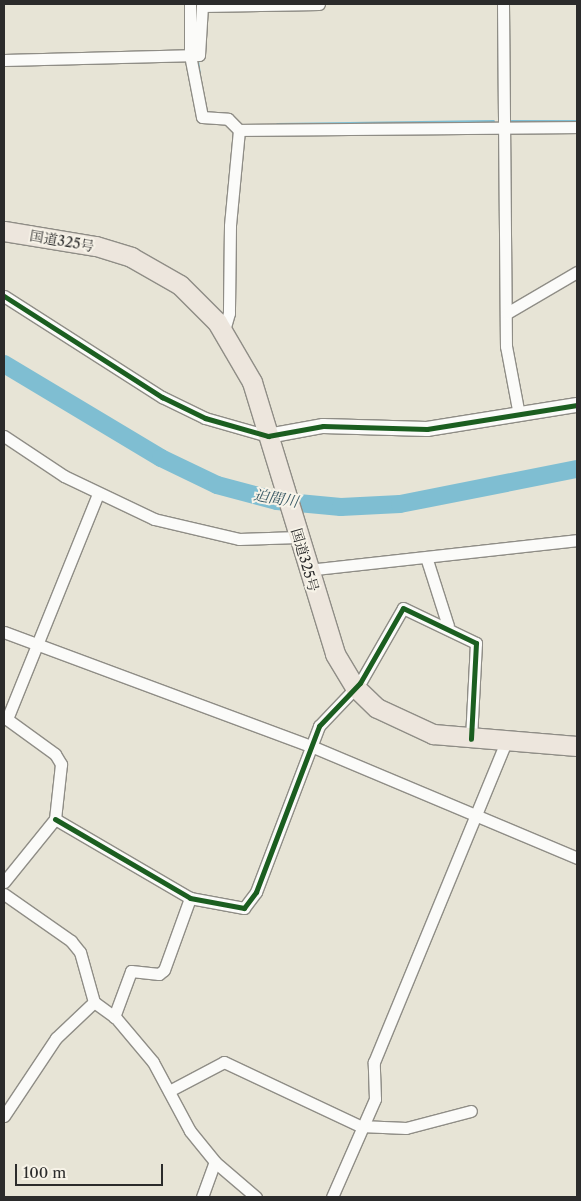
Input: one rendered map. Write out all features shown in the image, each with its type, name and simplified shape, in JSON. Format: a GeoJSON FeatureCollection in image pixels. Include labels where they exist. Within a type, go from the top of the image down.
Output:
{"type":"FeatureCollection","features":[{"type":"Feature","properties":{"kind":"highway","name":"国道325号"},"geometry":{"type":"LineString","coordinates":[[4,231],[96,246],[139,261],[193,296],[224,331],[252,382],[327,634],[355,687],[377,708],[407,725],[471,739],[577,746]]}},
{"type":"Feature","properties":{"kind":"street"},"geometry":{"type":"LineString","coordinates":[[190,4],[190,55],[202,117],[228,119],[240,130],[577,127]]}},
{"type":"Feature","properties":{"kind":"street"},"geometry":{"type":"LineString","coordinates":[[4,60],[190,55],[201,52],[202,6],[319,4]]}},
{"type":"Feature","properties":{"kind":"street"},"geometry":{"type":"LineString","coordinates":[[503,4],[507,366],[519,415]]}},
{"type":"Feature","properties":{"kind":"street"},"geometry":{"type":"LineString","coordinates":[[224,331],[229,313],[230,226],[240,130]]}},
{"type":"Feature","properties":{"kind":"street"},"geometry":{"type":"LineString","coordinates":[[507,313],[577,272]]}},
{"type":"Feature","properties":{"kind":"street"},"geometry":{"type":"LineString","coordinates":[[4,296],[162,397],[205,418],[268,436],[323,426],[427,429],[577,405]]}},
{"type":"Feature","properties":{"kind":"street"},"geometry":{"type":"LineString","coordinates":[[4,436],[98,494],[185,530],[239,539],[297,533]]}},
{"type":"Feature","properties":{"kind":"street"},"geometry":{"type":"LineString","coordinates":[[4,882],[55,819],[61,764],[55,754],[5,718],[39,645],[98,494]]}},
{"type":"Feature","properties":{"kind":"street"},"geometry":{"type":"LineString","coordinates":[[307,570],[427,560],[577,540]]}},
{"type":"Feature","properties":{"kind":"street"},"geometry":{"type":"LineString","coordinates":[[427,560],[448,626]]}},
{"type":"Feature","properties":{"kind":"street"},"geometry":{"type":"LineString","coordinates":[[55,819],[190,898],[244,908],[256,892],[320,726],[355,687],[403,608],[448,626],[473,639],[478,651],[471,739]]}},
{"type":"Feature","properties":{"kind":"street"},"geometry":{"type":"LineString","coordinates":[[4,632],[311,746],[577,858]]}},
{"type":"Feature","properties":{"kind":"street"},"geometry":{"type":"LineString","coordinates":[[332,1197],[360,1126],[378,1087],[374,1062],[506,741]]}},
{"type":"Feature","properties":{"kind":"street"},"geometry":{"type":"LineString","coordinates":[[4,894],[71,941],[80,952],[94,1002],[114,1017],[153,1062],[190,1131],[215,1162],[256,1197]]}},
{"type":"Feature","properties":{"kind":"street"},"geometry":{"type":"LineString","coordinates":[[114,1017],[131,971],[159,974],[164,970],[190,898]]}},
{"type":"Feature","properties":{"kind":"street"},"geometry":{"type":"LineString","coordinates":[[4,1116],[56,1038],[94,1002]]}},
{"type":"Feature","properties":{"kind":"street"},"geometry":{"type":"LineString","coordinates":[[169,1091],[224,1062],[360,1126],[406,1128],[471,1111]]}},
{"type":"Feature","properties":{"kind":"street"},"geometry":{"type":"LineString","coordinates":[[202,1197],[215,1162]]}},
{"type":"Feature","properties":{"kind":"waterway"},"geometry":{"type":"LineString","coordinates":[[197,60],[199,75]]}},
{"type":"Feature","properties":{"kind":"waterway"},"geometry":{"type":"LineString","coordinates":[[277,124],[493,121]]}},
{"type":"Feature","properties":{"kind":"waterway"},"geometry":{"type":"LineString","coordinates":[[511,121],[577,121]]}},
{"type":"Feature","properties":{"kind":"waterway","name":"迫間川"},"geometry":{"type":"LineString","coordinates":[[4,364],[161,458],[217,485],[277,501],[341,507],[400,504],[577,469]]}},
{"type":"Feature","properties":{"kind":"cycle path"},"geometry":{"type":"LineString","coordinates":[[4,296],[162,397],[205,418],[268,436],[323,426],[427,429],[577,405]]}},
{"type":"Feature","properties":{"kind":"cycle path"},"geometry":{"type":"LineString","coordinates":[[55,819],[190,898],[244,908],[256,892],[319,726],[360,683],[403,608],[476,643],[471,739]]}}]}
